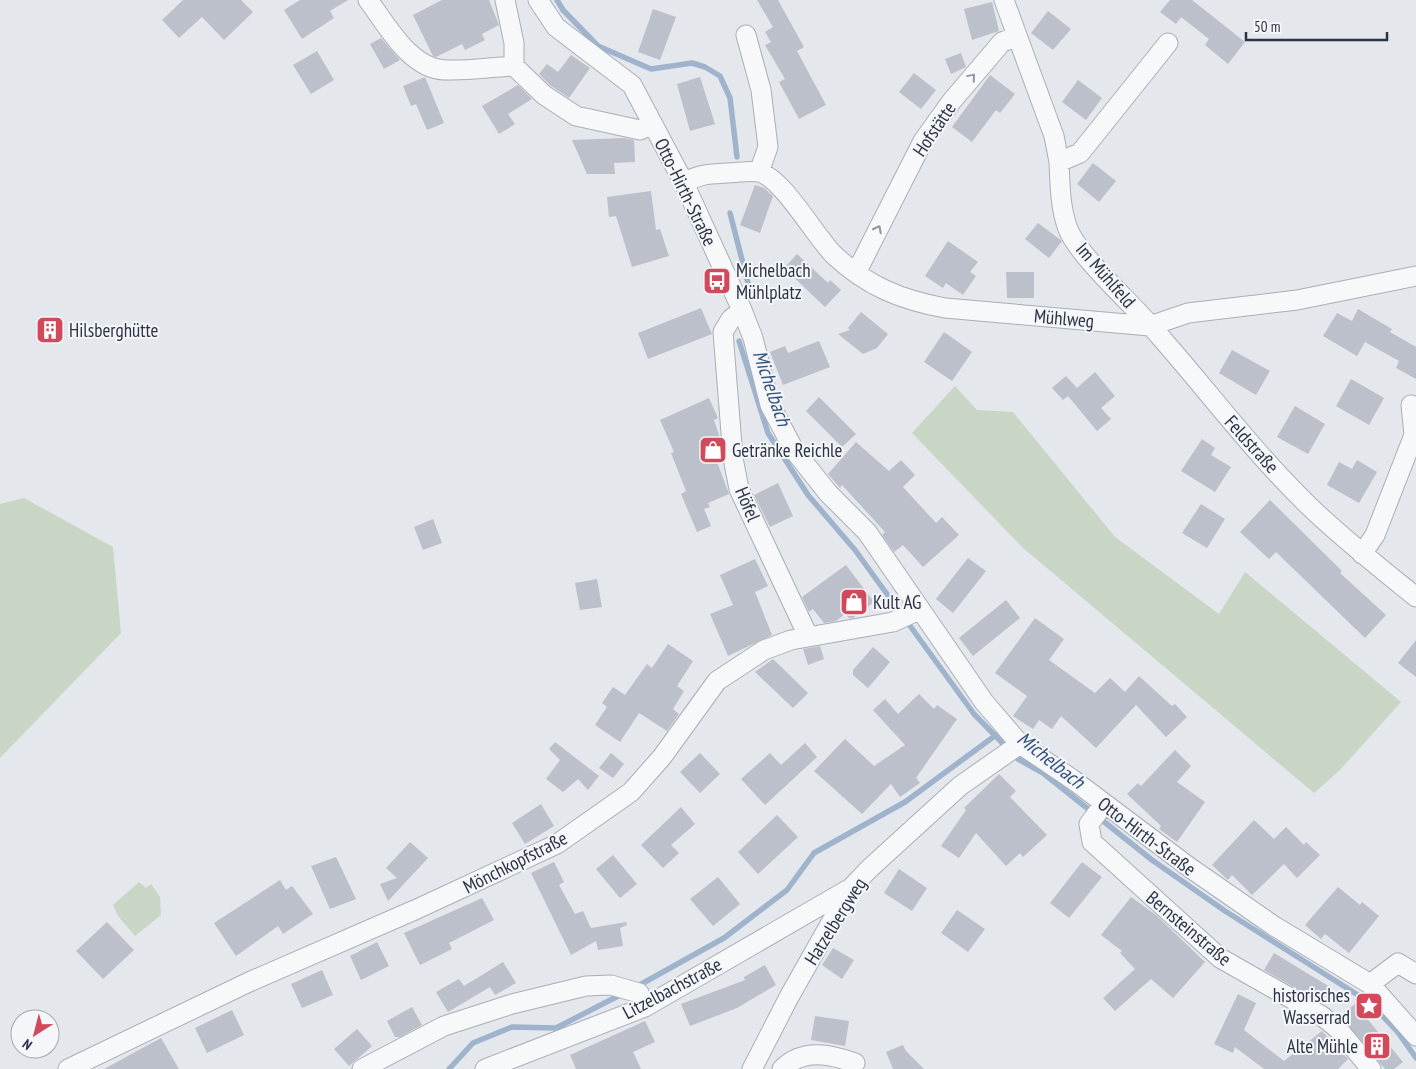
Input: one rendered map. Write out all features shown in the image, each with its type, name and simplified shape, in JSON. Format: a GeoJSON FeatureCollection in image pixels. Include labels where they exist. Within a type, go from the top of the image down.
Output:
{"type":"FeatureCollection","features":[{"type":"Feature","properties":{"kind":"street"},"geometry":{"type":"LineString","coordinates":[[368,0],[406,50],[421,62],[443,70],[514,66]]}},
{"type":"Feature","properties":{"kind":"street"},"geometry":{"type":"LineString","coordinates":[[505,0],[514,43],[514,66],[544,95],[576,116],[640,130],[652,124]]}},
{"type":"Feature","properties":{"kind":"street","name":"Otto-Hirth-Straße"},"geometry":{"type":"LineString","coordinates":[[538,0],[556,27],[632,85],[684,182],[742,310],[753,338],[770,405],[794,450],[828,493],[867,532],[914,612],[984,702],[1014,749],[1098,813],[1274,926],[1370,984],[1416,1036]]}},
{"type":"Feature","properties":{"kind":"street"},"geometry":{"type":"LineString","coordinates":[[1004,0],[1016,37]]}},
{"type":"Feature","properties":{"kind":"street"},"geometry":{"type":"LineString","coordinates":[[684,182],[696,175],[759,172],[768,147],[760,90],[746,35]]}},
{"type":"Feature","properties":{"kind":"street","name":"Im Mühlfeld"},"geometry":{"type":"LineString","coordinates":[[1016,37],[1054,136],[1059,162],[1062,208],[1068,230],[1081,249],[1150,326]]}},
{"type":"Feature","properties":{"kind":"street","name":"Hofstätte"},"geometry":{"type":"LineString","coordinates":[[856,273],[923,141],[951,102],[1002,42],[1016,37]]}},
{"type":"Feature","properties":{"kind":"street"},"geometry":{"type":"LineString","coordinates":[[1059,162],[1080,153],[1168,43]]}},
{"type":"Feature","properties":{"kind":"street","name":"Mühlweg"},"geometry":{"type":"LineString","coordinates":[[759,172],[776,183],[833,254],[856,273],[882,290],[916,303],[945,308],[1150,326],[1188,313],[1297,300],[1416,276]]}},
{"type":"Feature","properties":{"kind":"street","name":"Höfel"},"geometry":{"type":"LineString","coordinates":[[742,310],[731,319],[723,332],[733,458],[739,489],[808,636]]}},
{"type":"Feature","properties":{"kind":"street","name":"Feldstraße"},"geometry":{"type":"LineString","coordinates":[[1150,326],[1253,447],[1309,506],[1362,554],[1416,597]]}},
{"type":"Feature","properties":{"kind":"street"},"geometry":{"type":"LineString","coordinates":[[1362,554],[1375,535],[1414,435],[1411,406]]}},
{"type":"Feature","properties":{"kind":"street","name":"Mönchkopfstraße"},"geometry":{"type":"LineString","coordinates":[[68,1069],[249,982],[417,910],[557,844],[631,792],[662,757],[717,682],[764,650],[808,636],[892,622],[914,612]]}},
{"type":"Feature","properties":{"kind":"street","name":"Hatzelbergweg"},"geometry":{"type":"LineString","coordinates":[[752,1069],[789,997],[850,889],[869,868],[960,786],[1014,749]]}},
{"type":"Feature","properties":{"kind":"street","name":"Bernsteinstraße"},"geometry":{"type":"LineString","coordinates":[[1098,813],[1092,842],[1220,958],[1322,1016],[1338,1029],[1372,1069]]}},
{"type":"Feature","properties":{"kind":"street","name":"Litzelbachstraße"},"geometry":{"type":"LineString","coordinates":[[485,1069],[850,889]]}},
{"type":"Feature","properties":{"kind":"street"},"geometry":{"type":"LineString","coordinates":[[1370,984],[1398,963],[1416,974]]}},
{"type":"Feature","properties":{"kind":"street","name":"Litzelbachstraße"},"geometry":{"type":"LineString","coordinates":[[362,1069],[444,1026],[512,1004],[586,986],[636,996]]}},
{"type":"Feature","properties":{"kind":"street"},"geometry":{"type":"LineString","coordinates":[[782,1069],[790,1061],[809,1055],[823,1054],[855,1063]]}},
{"type":"Feature","properties":{"kind":"green space"},"geometry":{"type":"Polygon","coordinates":[[[955,386],[977,410],[1013,412],[1115,537],[1219,614],[1245,572],[1401,702],[1340,770],[1314,793],[1022,547],[912,433],[955,386]]]}},
{"type":"Feature","properties":{"kind":"green space"},"geometry":{"type":"Polygon","coordinates":[[[24,498],[113,547],[121,633],[0,758],[0,504],[24,498]]]}},
{"type":"Feature","properties":{"kind":"green space"},"geometry":{"type":"Polygon","coordinates":[[[139,882],[146,888],[151,884],[160,897],[161,915],[135,936],[118,916],[113,905],[139,882]]]}},
{"type":"Feature","properties":{"kind":"building"},"geometry":{"type":"Polygon","coordinates":[[[183,0],[241,0],[253,12],[224,40],[202,17],[179,38],[162,20],[183,0]]]}},
{"type":"Feature","properties":{"kind":"building"},"geometry":{"type":"Polygon","coordinates":[[[300,0],[348,0],[330,11],[334,18],[302,39],[284,10],[300,0]]]}},
{"type":"Feature","properties":{"kind":"building"},"geometry":{"type":"Polygon","coordinates":[[[442,0],[489,0],[499,25],[482,34],[485,40],[465,50],[462,44],[436,57],[433,56],[413,15],[442,0]]]}},
{"type":"Feature","properties":{"kind":"building"},"geometry":{"type":"Polygon","coordinates":[[[757,0],[778,0],[804,47],[797,51],[826,105],[799,119],[779,82],[785,79],[765,45],[771,42],[765,32],[773,27],[757,0]]]}},
{"type":"Feature","properties":{"kind":"building"},"geometry":{"type":"Polygon","coordinates":[[[1170,0],[1192,0],[1245,42],[1228,64],[1205,45],[1209,39],[1181,17],[1176,24],[1160,12],[1170,0]]]}},
{"type":"Feature","properties":{"kind":"building"},"geometry":{"type":"Polygon","coordinates":[[[992,2],[999,31],[972,40],[964,9],[992,2]]]}},
{"type":"Feature","properties":{"kind":"building"},"geometry":{"type":"Polygon","coordinates":[[[653,9],[676,17],[660,60],[638,52],[653,9]]]}},
{"type":"Feature","properties":{"kind":"building"},"geometry":{"type":"Polygon","coordinates":[[[1048,11],[1071,29],[1053,50],[1031,33],[1048,11]]]}},
{"type":"Feature","properties":{"kind":"building"},"geometry":{"type":"Polygon","coordinates":[[[381,38],[400,60],[384,69],[370,44],[381,38]]]}},
{"type":"Feature","properties":{"kind":"building"},"geometry":{"type":"Polygon","coordinates":[[[317,51],[334,80],[311,94],[293,65],[317,51]]]}},
{"type":"Feature","properties":{"kind":"building"},"geometry":{"type":"Polygon","coordinates":[[[961,53],[966,67],[951,74],[945,59],[961,53]]]}},
{"type":"Feature","properties":{"kind":"building"},"geometry":{"type":"Polygon","coordinates":[[[571,55],[590,68],[569,98],[551,86],[539,74],[547,64],[558,72],[571,55]]]}},
{"type":"Feature","properties":{"kind":"building"},"geometry":{"type":"Polygon","coordinates":[[[914,73],[936,90],[921,109],[899,92],[914,73]]]}},
{"type":"Feature","properties":{"kind":"building"},"geometry":{"type":"Polygon","coordinates":[[[990,75],[1015,94],[1000,113],[996,110],[972,142],[952,127],[990,75]]]}},
{"type":"Feature","properties":{"kind":"building"},"geometry":{"type":"Polygon","coordinates":[[[425,77],[444,123],[427,130],[416,104],[411,106],[403,86],[425,77]]]}},
{"type":"Feature","properties":{"kind":"building"},"geometry":{"type":"Polygon","coordinates":[[[700,77],[715,124],[690,131],[677,84],[700,77]]]}},
{"type":"Feature","properties":{"kind":"building"},"geometry":{"type":"Polygon","coordinates":[[[1078,80],[1102,98],[1086,120],[1062,102],[1078,80]]]}},
{"type":"Feature","properties":{"kind":"building"},"geometry":{"type":"Polygon","coordinates":[[[518,85],[532,99],[508,114],[515,124],[499,134],[482,106],[518,85]]]}},
{"type":"Feature","properties":{"kind":"building"},"geometry":{"type":"Polygon","coordinates":[[[624,138],[634,140],[635,162],[614,163],[615,174],[587,174],[572,140],[624,138]]]}},
{"type":"Feature","properties":{"kind":"building"},"geometry":{"type":"Polygon","coordinates":[[[1093,163],[1116,181],[1099,202],[1077,184],[1093,163]]]}},
{"type":"Feature","properties":{"kind":"building"},"geometry":{"type":"Polygon","coordinates":[[[755,185],[764,188],[773,196],[760,233],[740,225],[755,185]]]}},
{"type":"Feature","properties":{"kind":"building"},"geometry":{"type":"Polygon","coordinates":[[[651,191],[656,230],[660,229],[669,256],[632,267],[616,216],[609,217],[607,197],[651,191]]]}},
{"type":"Feature","properties":{"kind":"building"},"geometry":{"type":"Polygon","coordinates":[[[1038,223],[1062,241],[1049,258],[1025,239],[1038,223]]]}},
{"type":"Feature","properties":{"kind":"building"},"geometry":{"type":"Polygon","coordinates":[[[948,241],[978,262],[970,272],[976,276],[963,295],[946,283],[943,288],[925,276],[948,241]]]}},
{"type":"Feature","properties":{"kind":"building"},"geometry":{"type":"Polygon","coordinates":[[[797,254],[828,283],[830,280],[841,290],[825,307],[784,268],[797,254]]]}},
{"type":"Feature","properties":{"kind":"building"},"geometry":{"type":"Polygon","coordinates":[[[1006,272],[1034,272],[1034,298],[1007,298],[1006,272]]]}},
{"type":"Feature","properties":{"kind":"building"},"geometry":{"type":"Polygon","coordinates":[[[701,308],[712,334],[648,359],[638,333],[701,308]]]}},
{"type":"Feature","properties":{"kind":"building"},"geometry":{"type":"Polygon","coordinates":[[[1358,309],[1392,329],[1390,332],[1416,347],[1416,379],[1396,368],[1399,361],[1365,342],[1357,356],[1323,336],[1337,313],[1352,321],[1358,309]]]}},
{"type":"Feature","properties":{"kind":"building"},"geometry":{"type":"Polygon","coordinates":[[[861,312],[888,334],[877,348],[863,354],[838,334],[850,330],[848,328],[861,312]]]}},
{"type":"Feature","properties":{"kind":"building"},"geometry":{"type":"Polygon","coordinates":[[[944,332],[972,352],[952,381],[924,362],[944,332]]]}},
{"type":"Feature","properties":{"kind":"building"},"geometry":{"type":"Polygon","coordinates":[[[819,341],[830,367],[783,385],[770,352],[785,346],[788,353],[819,341]]]}},
{"type":"Feature","properties":{"kind":"building"},"geometry":{"type":"Polygon","coordinates":[[[1232,350],[1270,371],[1256,395],[1219,373],[1232,350]]]}},
{"type":"Feature","properties":{"kind":"building"},"geometry":{"type":"Polygon","coordinates":[[[1095,372],[1115,396],[1101,408],[1111,419],[1097,431],[1068,396],[1063,400],[1052,388],[1066,376],[1077,388],[1095,372]]]}},
{"type":"Feature","properties":{"kind":"building"},"geometry":{"type":"Polygon","coordinates":[[[1351,379],[1384,398],[1369,425],[1336,406],[1351,379]]]}},
{"type":"Feature","properties":{"kind":"building"},"geometry":{"type":"Polygon","coordinates":[[[819,397],[856,434],[842,447],[806,411],[819,397]]]}},
{"type":"Feature","properties":{"kind":"building"},"geometry":{"type":"Polygon","coordinates":[[[709,398],[718,418],[714,420],[720,438],[722,457],[716,459],[729,494],[708,503],[710,507],[704,509],[711,526],[697,532],[681,494],[686,491],[671,453],[674,452],[660,420],[709,398]]]}},
{"type":"Feature","properties":{"kind":"building"},"geometry":{"type":"Polygon","coordinates":[[[1295,406],[1325,424],[1308,454],[1277,437],[1295,406]]]}},
{"type":"Feature","properties":{"kind":"building"},"geometry":{"type":"Polygon","coordinates":[[[1202,439],[1215,448],[1211,455],[1231,467],[1215,492],[1181,471],[1202,439]]]}},
{"type":"Feature","properties":{"kind":"building"},"geometry":{"type":"Polygon","coordinates":[[[856,442],[889,471],[901,460],[915,475],[903,487],[936,523],[942,517],[959,535],[923,567],[903,545],[894,552],[882,535],[885,532],[842,485],[840,488],[828,474],[856,442]]]}},
{"type":"Feature","properties":{"kind":"building"},"geometry":{"type":"Polygon","coordinates":[[[1357,460],[1377,472],[1359,503],[1327,485],[1339,462],[1352,469],[1357,460]]]}},
{"type":"Feature","properties":{"kind":"building"},"geometry":{"type":"Polygon","coordinates":[[[778,483],[793,516],[770,527],[754,495],[778,483]]]}},
{"type":"Feature","properties":{"kind":"building"},"geometry":{"type":"Polygon","coordinates":[[[1270,500],[1342,571],[1340,573],[1386,615],[1365,638],[1276,552],[1269,559],[1240,532],[1270,500]]]}},
{"type":"Feature","properties":{"kind":"building"},"geometry":{"type":"Polygon","coordinates":[[[1201,504],[1225,519],[1207,548],[1182,533],[1201,504]]]}},
{"type":"Feature","properties":{"kind":"building"},"geometry":{"type":"Polygon","coordinates":[[[433,519],[442,543],[423,550],[414,527],[433,519]]]}},
{"type":"Feature","properties":{"kind":"building"},"geometry":{"type":"Polygon","coordinates":[[[968,558],[986,571],[953,613],[936,599],[968,558]]]}},
{"type":"Feature","properties":{"kind":"building"},"geometry":{"type":"Polygon","coordinates":[[[755,559],[768,586],[755,592],[772,635],[728,656],[710,614],[733,605],[720,575],[755,559]]]}},
{"type":"Feature","properties":{"kind":"building"},"geometry":{"type":"Polygon","coordinates":[[[846,565],[874,602],[853,618],[849,618],[845,614],[836,621],[824,623],[813,609],[809,612],[802,597],[846,565]]]}},
{"type":"Feature","properties":{"kind":"building"},"geometry":{"type":"Polygon","coordinates":[[[597,579],[602,607],[580,610],[575,583],[597,579]]]}},
{"type":"Feature","properties":{"kind":"building"},"geometry":{"type":"Polygon","coordinates":[[[1006,600],[1020,618],[973,656],[959,638],[1006,600]]]}},
{"type":"Feature","properties":{"kind":"building"},"geometry":{"type":"Polygon","coordinates":[[[1035,618],[1064,639],[1049,660],[1095,693],[1110,678],[1125,692],[1139,676],[1172,706],[1175,704],[1187,717],[1166,737],[1136,705],[1096,748],[1061,716],[1052,729],[1039,720],[1033,729],[1013,716],[1027,696],[995,673],[1035,618]]]}},
{"type":"Feature","properties":{"kind":"building"},"geometry":{"type":"Polygon","coordinates":[[[1416,640],[1416,677],[1398,663],[1416,640]]]}},
{"type":"Feature","properties":{"kind":"building"},"geometry":{"type":"Polygon","coordinates":[[[668,644],[693,661],[677,686],[684,691],[673,709],[679,714],[667,731],[639,713],[620,742],[595,725],[607,707],[602,703],[613,687],[625,695],[647,664],[652,668],[668,644]]]}},
{"type":"Feature","properties":{"kind":"building"},"geometry":{"type":"Polygon","coordinates":[[[820,646],[824,659],[808,665],[803,649],[820,646]]]}},
{"type":"Feature","properties":{"kind":"building"},"geometry":{"type":"Polygon","coordinates":[[[873,647],[890,662],[868,688],[853,675],[853,670],[873,647]]]}},
{"type":"Feature","properties":{"kind":"building"},"geometry":{"type":"Polygon","coordinates":[[[773,659],[808,693],[793,708],[755,672],[773,659]]]}},
{"type":"Feature","properties":{"kind":"building"},"geometry":{"type":"Polygon","coordinates":[[[919,694],[934,709],[937,705],[957,719],[916,778],[920,783],[900,797],[891,784],[862,814],[814,771],[845,739],[874,766],[905,745],[873,710],[885,699],[898,714],[919,694]]]}},
{"type":"Feature","properties":{"kind":"building"},"geometry":{"type":"Polygon","coordinates":[[[555,742],[599,776],[588,790],[578,779],[563,792],[546,779],[560,760],[549,749],[555,742]]]}},
{"type":"Feature","properties":{"kind":"building"},"geometry":{"type":"Polygon","coordinates":[[[805,743],[817,757],[765,805],[741,779],[770,753],[781,765],[805,743]]]}},
{"type":"Feature","properties":{"kind":"building"},"geometry":{"type":"Polygon","coordinates":[[[1175,750],[1191,766],[1177,782],[1205,802],[1177,842],[1159,829],[1161,826],[1127,794],[1138,783],[1141,786],[1175,750]]]}},
{"type":"Feature","properties":{"kind":"building"},"geometry":{"type":"Polygon","coordinates":[[[611,753],[624,764],[613,778],[599,768],[611,753]]]}},
{"type":"Feature","properties":{"kind":"building"},"geometry":{"type":"Polygon","coordinates":[[[700,753],[720,774],[700,793],[680,772],[700,753]]]}},
{"type":"Feature","properties":{"kind":"building"},"geometry":{"type":"Polygon","coordinates":[[[999,774],[1016,791],[1010,797],[1047,835],[1023,857],[1020,853],[1006,866],[976,833],[959,858],[941,846],[966,810],[964,808],[999,774]]]}},
{"type":"Feature","properties":{"kind":"building"},"geometry":{"type":"Polygon","coordinates":[[[541,804],[554,826],[525,844],[512,823],[541,804]]]}},
{"type":"Feature","properties":{"kind":"building"},"geometry":{"type":"Polygon","coordinates":[[[681,807],[695,824],[671,845],[679,853],[663,868],[641,845],[681,807]]]}},
{"type":"Feature","properties":{"kind":"building"},"geometry":{"type":"Polygon","coordinates":[[[777,815],[798,837],[758,874],[738,852],[777,815]]]}},
{"type":"Feature","properties":{"kind":"building"},"geometry":{"type":"Polygon","coordinates":[[[1254,820],[1274,839],[1286,827],[1304,845],[1306,842],[1320,855],[1297,878],[1284,864],[1252,895],[1232,875],[1228,880],[1212,865],[1254,820]]]}},
{"type":"Feature","properties":{"kind":"building"},"geometry":{"type":"Polygon","coordinates":[[[410,842],[428,858],[388,901],[380,884],[397,878],[386,868],[410,842]]]}},
{"type":"Feature","properties":{"kind":"building"},"geometry":{"type":"Polygon","coordinates":[[[613,855],[637,884],[620,898],[596,869],[613,855]]]}},
{"type":"Feature","properties":{"kind":"building"},"geometry":{"type":"Polygon","coordinates":[[[336,857],[356,899],[330,909],[311,866],[336,857]]]}},
{"type":"Feature","properties":{"kind":"building"},"geometry":{"type":"Polygon","coordinates":[[[554,862],[564,882],[559,885],[575,914],[583,911],[591,928],[626,922],[627,925],[620,928],[623,946],[598,950],[596,941],[571,955],[531,873],[554,862]]]}},
{"type":"Feature","properties":{"kind":"building"},"geometry":{"type":"Polygon","coordinates":[[[1082,862],[1102,877],[1069,918],[1050,903],[1082,862]]]}},
{"type":"Feature","properties":{"kind":"building"},"geometry":{"type":"Polygon","coordinates":[[[899,869],[927,888],[912,911],[884,893],[899,869]]]}},
{"type":"Feature","properties":{"kind":"building"},"geometry":{"type":"Polygon","coordinates":[[[718,877],[740,904],[713,926],[690,899],[718,877]]]}},
{"type":"Feature","properties":{"kind":"building"},"geometry":{"type":"Polygon","coordinates":[[[280,880],[286,890],[292,886],[313,914],[283,934],[278,926],[236,956],[214,923],[280,880]]]}},
{"type":"Feature","properties":{"kind":"building"},"geometry":{"type":"Polygon","coordinates":[[[1338,887],[1360,905],[1362,902],[1379,916],[1349,953],[1325,934],[1321,939],[1305,925],[1338,887]]]}},
{"type":"Feature","properties":{"kind":"building"},"geometry":{"type":"Polygon","coordinates":[[[1131,897],[1156,915],[1205,962],[1173,998],[1151,979],[1115,1011],[1103,998],[1135,969],[1120,953],[1122,951],[1101,935],[1131,897]]]}},
{"type":"Feature","properties":{"kind":"building"},"geometry":{"type":"Polygon","coordinates":[[[482,898],[494,920],[449,943],[452,949],[420,965],[404,933],[482,898]]]}},
{"type":"Feature","properties":{"kind":"building"},"geometry":{"type":"Polygon","coordinates":[[[957,910],[985,929],[968,952],[941,933],[957,910]]]}},
{"type":"Feature","properties":{"kind":"building"},"geometry":{"type":"Polygon","coordinates":[[[107,922],[134,950],[103,979],[76,951],[107,922]]]}},
{"type":"Feature","properties":{"kind":"building"},"geometry":{"type":"Polygon","coordinates":[[[377,942],[389,966],[361,980],[350,956],[377,942]]]}},
{"type":"Feature","properties":{"kind":"building"},"geometry":{"type":"Polygon","coordinates":[[[833,948],[854,960],[842,979],[822,965],[833,948]]]}},
{"type":"Feature","properties":{"kind":"building"},"geometry":{"type":"Polygon","coordinates":[[[1274,953],[1330,987],[1321,1003],[1264,970],[1274,953]]]}},
{"type":"Feature","properties":{"kind":"building"},"geometry":{"type":"Polygon","coordinates":[[[503,962],[516,983],[495,995],[490,987],[448,1012],[436,992],[459,979],[464,986],[503,962]]]}},
{"type":"Feature","properties":{"kind":"building"},"geometry":{"type":"Polygon","coordinates":[[[765,965],[776,985],[737,1008],[690,1026],[681,1004],[745,980],[744,977],[765,965]]]}},
{"type":"Feature","properties":{"kind":"building"},"geometry":{"type":"Polygon","coordinates":[[[322,970],[333,995],[302,1008],[291,984],[322,970]]]}},
{"type":"Feature","properties":{"kind":"building"},"geometry":{"type":"Polygon","coordinates":[[[1238,994],[1256,1003],[1244,1030],[1284,1061],[1322,1031],[1348,1059],[1338,1069],[1264,1069],[1235,1047],[1233,1053],[1214,1044],[1238,994]]]}},
{"type":"Feature","properties":{"kind":"building","name":"Alte Mühle"},"geometry":{"type":"Polygon","coordinates":[[[1355,1004],[1403,1062],[1394,1069],[1385,1069],[1340,1016],[1355,1004]]]}},
{"type":"Feature","properties":{"kind":"building"},"geometry":{"type":"Polygon","coordinates":[[[412,1007],[422,1025],[400,1037],[395,1037],[387,1021],[412,1007]]]}},
{"type":"Feature","properties":{"kind":"building"},"geometry":{"type":"Polygon","coordinates":[[[232,1010],[244,1035],[207,1053],[195,1028],[232,1010]]]}},
{"type":"Feature","properties":{"kind":"building"},"geometry":{"type":"Polygon","coordinates":[[[815,1016],[849,1021],[845,1046],[811,1040],[815,1016]]]}},
{"type":"Feature","properties":{"kind":"building"},"geometry":{"type":"Polygon","coordinates":[[[645,1021],[655,1042],[633,1052],[641,1069],[576,1069],[570,1055],[645,1021]]]}},
{"type":"Feature","properties":{"kind":"building"},"geometry":{"type":"Polygon","coordinates":[[[357,1029],[372,1046],[349,1066],[334,1049],[357,1029]]]}},
{"type":"Feature","properties":{"kind":"building"},"geometry":{"type":"Polygon","coordinates":[[[161,1038],[179,1069],[104,1069],[161,1038]]]}},
{"type":"Feature","properties":{"kind":"building"},"geometry":{"type":"Polygon","coordinates":[[[903,1045],[906,1051],[924,1069],[893,1069],[886,1052],[903,1045]]]}},
{"type":"Feature","properties":{"kind":"waterway","name":"Michelbach"},"geometry":{"type":"LineString","coordinates":[[557,0],[563,10],[598,46],[651,69],[692,63],[705,67],[720,76],[730,98],[737,157]]}},
{"type":"Feature","properties":{"kind":"waterway","name":"Michelbach"},"geometry":{"type":"LineString","coordinates":[[730,213],[749,287]]}},
{"type":"Feature","properties":{"kind":"waterway","name":"Michelbach"},"geometry":{"type":"LineString","coordinates":[[739,341],[768,433],[808,495],[855,550],[974,714],[1018,759],[1043,773],[1152,860],[1225,911],[1369,1002],[1397,1031],[1416,1058]]}},
{"type":"Feature","properties":{"kind":"waterway"},"geometry":{"type":"LineString","coordinates":[[636,987],[724,938],[787,890],[814,853],[905,802],[996,735]]}},
{"type":"Feature","properties":{"kind":"waterway"},"geometry":{"type":"LineString","coordinates":[[449,1069],[473,1043],[512,1027],[556,1028],[624,993]]}},
{"type":"Feature","properties":{"kind":"place","name":"Michelbach Mühlplatz"},"geometry":{"type":"Point","coordinates":[717,281]}},
{"type":"Feature","properties":{"kind":"place","name":"Hilsberghütte"},"geometry":{"type":"Point","coordinates":[50,330]}},
{"type":"Feature","properties":{"kind":"place","name":"Getränke Reichle"},"geometry":{"type":"Point","coordinates":[713,450]}},
{"type":"Feature","properties":{"kind":"place","name":"Kult AG"},"geometry":{"type":"Point","coordinates":[854,602]}},
{"type":"Feature","properties":{"kind":"place","name":"historisches Wasserrad"},"geometry":{"type":"Point","coordinates":[1369,1006]}},
{"type":"Feature","properties":{"kind":"place","name":"Alte Mühle"},"geometry":{"type":"Point","coordinates":[1377,1046]}}]}
